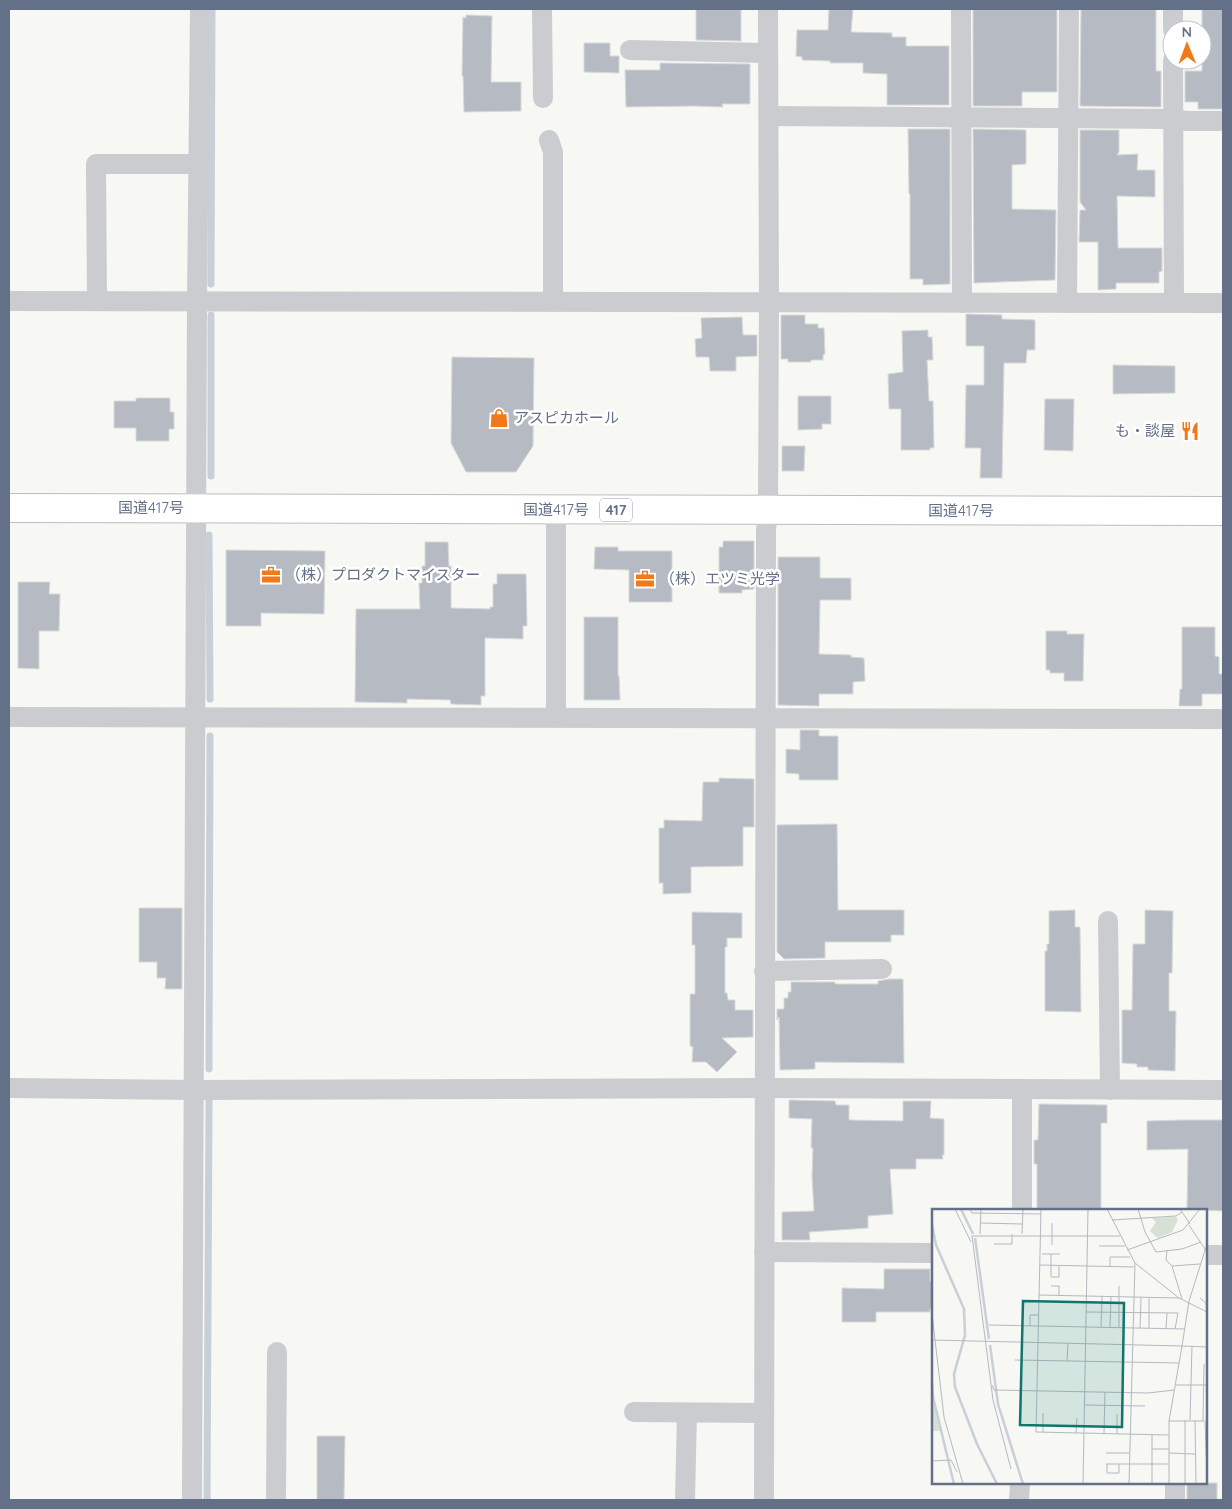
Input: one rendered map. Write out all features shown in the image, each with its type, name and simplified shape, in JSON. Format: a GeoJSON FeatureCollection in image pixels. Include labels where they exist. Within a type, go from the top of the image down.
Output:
{"type":"FeatureCollection","features":[{"type":"Feature","properties":{"kind":"highway","name":"国道417号"},"geometry":{"type":"LineString","coordinates":[[9,508],[1223,511]]}},
{"type":"Feature","properties":{"kind":"street"},"geometry":{"type":"LineString","coordinates":[[192,1500],[200,9]]}},
{"type":"Feature","properties":{"kind":"street"},"geometry":{"type":"LineString","coordinates":[[542,9],[543,98]]}},
{"type":"Feature","properties":{"kind":"street"},"geometry":{"type":"LineString","coordinates":[[764,1500],[765,718],[769,302],[768,9]]}},
{"type":"Feature","properties":{"kind":"street"},"geometry":{"type":"LineString","coordinates":[[961,9],[962,303]]}},
{"type":"Feature","properties":{"kind":"street"},"geometry":{"type":"LineString","coordinates":[[1067,303],[1069,9]]}},
{"type":"Feature","properties":{"kind":"street"},"geometry":{"type":"LineString","coordinates":[[630,50],[768,53]]}},
{"type":"Feature","properties":{"kind":"street"},"geometry":{"type":"LineString","coordinates":[[1173,70],[1174,303]]}},
{"type":"Feature","properties":{"kind":"street"},"geometry":{"type":"LineString","coordinates":[[768,116],[1223,121]]}},
{"type":"Feature","properties":{"kind":"street"},"geometry":{"type":"LineString","coordinates":[[549,140],[553,152],[553,302]]}},
{"type":"Feature","properties":{"kind":"street"},"geometry":{"type":"LineString","coordinates":[[97,301],[96,164],[198,164]]}},
{"type":"Feature","properties":{"kind":"street"},"geometry":{"type":"LineString","coordinates":[[9,301],[1223,303]]}},
{"type":"Feature","properties":{"kind":"street"},"geometry":{"type":"LineString","coordinates":[[556,510],[556,717]]}},
{"type":"Feature","properties":{"kind":"street"},"geometry":{"type":"LineString","coordinates":[[9,717],[1223,719]]}},
{"type":"Feature","properties":{"kind":"street"},"geometry":{"type":"LineString","coordinates":[[1108,921],[1110,1090]]}},
{"type":"Feature","properties":{"kind":"street"},"geometry":{"type":"LineString","coordinates":[[764,971],[882,969]]}},
{"type":"Feature","properties":{"kind":"street"},"geometry":{"type":"LineString","coordinates":[[9,1088],[194,1090],[764,1088],[1223,1090]]}},
{"type":"Feature","properties":{"kind":"street"},"geometry":{"type":"LineString","coordinates":[[1022,1089],[1022,1209]]}},
{"type":"Feature","properties":{"kind":"street"},"geometry":{"type":"LineString","coordinates":[[764,1252],[932,1253]]}},
{"type":"Feature","properties":{"kind":"street"},"geometry":{"type":"LineString","coordinates":[[1207,1255],[1223,1255]]}},
{"type":"Feature","properties":{"kind":"street"},"geometry":{"type":"LineString","coordinates":[[276,1500],[277,1352]]}},
{"type":"Feature","properties":{"kind":"street"},"geometry":{"type":"LineString","coordinates":[[634,1412],[764,1413]]}},
{"type":"Feature","properties":{"kind":"street"},"geometry":{"type":"LineString","coordinates":[[685,1500],[686,1413]]}},
{"type":"Feature","properties":{"kind":"street"},"geometry":{"type":"LineString","coordinates":[[1020,1484],[1020,1500]]}},
{"type":"Feature","properties":{"kind":"street"},"geometry":{"type":"LineString","coordinates":[[1175,1484],[1175,1500]]}},
{"type":"Feature","properties":{"kind":"building"},"geometry":{"type":"Polygon","coordinates":[[[696,9],[741,9],[741,41],[696,40],[696,9]]]}},
{"type":"Feature","properties":{"kind":"building"},"geometry":{"type":"Polygon","coordinates":[[[829,9],[853,9],[851,32],[892,33],[892,37],[906,37],[906,46],[949,46],[949,105],[887,105],[887,74],[863,73],[863,63],[830,63],[830,61],[802,60],[802,57],[796,56],[797,30],[828,30],[829,9]]]}},
{"type":"Feature","properties":{"kind":"building"},"geometry":{"type":"Polygon","coordinates":[[[973,9],[1057,9],[1057,92],[1022,92],[1022,106],[973,106],[973,9]]]}},
{"type":"Feature","properties":{"kind":"building"},"geometry":{"type":"Polygon","coordinates":[[[1081,9],[1156,9],[1156,71],[1161,71],[1161,107],[1080,106],[1081,9]]]}},
{"type":"Feature","properties":{"kind":"building"},"geometry":{"type":"Polygon","coordinates":[[[1202,9],[1223,9],[1223,109],[1198,109],[1198,102],[1185,102],[1185,71],[1212,70],[1212,20],[1202,20],[1202,9]]]}},
{"type":"Feature","properties":{"kind":"building"},"geometry":{"type":"Polygon","coordinates":[[[466,15],[492,16],[491,82],[521,82],[521,111],[464,112],[462,76],[463,17],[466,18],[466,15]]]}},
{"type":"Feature","properties":{"kind":"building"},"geometry":{"type":"Polygon","coordinates":[[[584,43],[610,43],[610,56],[619,56],[619,73],[584,72],[584,43]]]}},
{"type":"Feature","properties":{"kind":"building"},"geometry":{"type":"Polygon","coordinates":[[[660,63],[750,64],[750,104],[722,104],[723,107],[626,107],[625,70],[660,70],[660,63]]]}},
{"type":"Feature","properties":{"kind":"building"},"geometry":{"type":"Polygon","coordinates":[[[908,129],[950,129],[950,284],[923,285],[923,279],[910,279],[908,129]]]}},
{"type":"Feature","properties":{"kind":"building"},"geometry":{"type":"Polygon","coordinates":[[[973,129],[1026,130],[1026,164],[1012,165],[1012,209],[1056,210],[1055,280],[974,283],[973,129]]]}},
{"type":"Feature","properties":{"kind":"building"},"geometry":{"type":"Polygon","coordinates":[[[1080,130],[1119,130],[1119,152],[1117,155],[1138,154],[1137,170],[1155,170],[1155,197],[1117,196],[1118,248],[1162,248],[1162,271],[1159,272],[1159,283],[1116,283],[1116,289],[1098,290],[1098,242],[1079,242],[1080,210],[1086,210],[1080,202],[1080,130]]]}},
{"type":"Feature","properties":{"kind":"building"},"geometry":{"type":"Polygon","coordinates":[[[966,314],[1002,315],[1002,319],[1035,320],[1035,350],[1027,350],[1026,363],[1004,363],[1002,478],[980,478],[981,448],[965,448],[966,385],[984,385],[984,346],[966,346],[966,314]]]}},
{"type":"Feature","properties":{"kind":"building"},"geometry":{"type":"Polygon","coordinates":[[[781,315],[805,315],[805,324],[818,324],[818,328],[824,328],[825,354],[823,355],[823,360],[788,362],[788,359],[781,359],[781,315]]]}},
{"type":"Feature","properties":{"kind":"building"},"geometry":{"type":"Polygon","coordinates":[[[742,317],[743,335],[757,335],[757,356],[736,357],[736,371],[710,371],[709,357],[696,357],[695,339],[702,338],[701,318],[742,317]]]}},
{"type":"Feature","properties":{"kind":"building"},"geometry":{"type":"Polygon","coordinates":[[[928,330],[928,337],[932,337],[933,360],[927,360],[929,401],[933,401],[934,448],[930,448],[930,450],[901,450],[901,409],[889,409],[888,374],[903,372],[902,331],[928,330]]]}},
{"type":"Feature","properties":{"kind":"building"},"geometry":{"type":"Polygon","coordinates":[[[452,357],[534,358],[533,446],[516,472],[466,472],[451,443],[452,357]]]}},
{"type":"Feature","properties":{"kind":"building"},"geometry":{"type":"Polygon","coordinates":[[[1113,365],[1175,366],[1175,393],[1113,394],[1113,365]]]}},
{"type":"Feature","properties":{"kind":"building"},"geometry":{"type":"Polygon","coordinates":[[[798,396],[831,396],[831,424],[822,424],[822,429],[798,430],[798,396]]]}},
{"type":"Feature","properties":{"kind":"building"},"geometry":{"type":"Polygon","coordinates":[[[136,398],[170,398],[170,412],[174,412],[174,429],[169,429],[169,441],[136,441],[136,428],[114,428],[114,401],[136,401],[136,398]]]}},
{"type":"Feature","properties":{"kind":"building"},"geometry":{"type":"Polygon","coordinates":[[[1045,399],[1074,399],[1073,451],[1044,450],[1045,399]]]}},
{"type":"Feature","properties":{"kind":"building"},"geometry":{"type":"Polygon","coordinates":[[[782,446],[805,446],[804,471],[782,471],[782,446]]]}},
{"type":"Feature","properties":{"kind":"building"},"geometry":{"type":"Polygon","coordinates":[[[723,541],[754,541],[754,589],[742,590],[742,593],[719,593],[719,547],[723,547],[723,541]]]}},
{"type":"Feature","properties":{"kind":"building"},"geometry":{"type":"Polygon","coordinates":[[[425,542],[448,542],[449,566],[451,566],[451,608],[490,609],[490,607],[493,607],[493,584],[497,584],[497,574],[526,574],[527,626],[523,626],[523,639],[485,638],[485,696],[481,696],[481,705],[451,704],[450,700],[407,699],[407,703],[355,702],[356,609],[420,609],[419,583],[422,583],[422,566],[425,566],[425,542]]]}},
{"type":"Feature","properties":{"kind":"building"},"geometry":{"type":"Polygon","coordinates":[[[595,547],[618,547],[618,551],[672,551],[672,602],[629,602],[629,570],[594,569],[595,547]]]}},
{"type":"Feature","properties":{"kind":"building"},"geometry":{"type":"Polygon","coordinates":[[[226,550],[325,551],[324,614],[261,613],[261,626],[226,626],[226,550]]]}},
{"type":"Feature","properties":{"kind":"building"},"geometry":{"type":"Polygon","coordinates":[[[778,557],[820,557],[820,578],[851,578],[851,600],[820,600],[819,654],[851,655],[851,657],[864,658],[865,681],[853,682],[853,694],[819,694],[819,706],[778,705],[778,557]]]}},
{"type":"Feature","properties":{"kind":"building"},"geometry":{"type":"Polygon","coordinates":[[[18,582],[50,582],[49,594],[60,594],[59,631],[39,631],[39,669],[18,668],[18,582]]]}},
{"type":"Feature","properties":{"kind":"building"},"geometry":{"type":"Polygon","coordinates":[[[584,617],[618,617],[620,700],[584,700],[584,617]]]}},
{"type":"Feature","properties":{"kind":"building"},"geometry":{"type":"Polygon","coordinates":[[[1182,627],[1215,627],[1215,656],[1219,657],[1219,674],[1223,674],[1223,694],[1202,694],[1202,706],[1179,706],[1180,689],[1182,689],[1182,627]]]}},
{"type":"Feature","properties":{"kind":"building"},"geometry":{"type":"Polygon","coordinates":[[[1046,631],[1067,631],[1067,634],[1084,634],[1083,681],[1064,681],[1064,673],[1050,673],[1050,670],[1046,670],[1046,631]]]}},
{"type":"Feature","properties":{"kind":"building"},"geometry":{"type":"Polygon","coordinates":[[[800,730],[819,730],[819,736],[838,736],[838,780],[799,780],[799,774],[786,773],[786,749],[800,750],[800,730]]]}},
{"type":"Feature","properties":{"kind":"building"},"geometry":{"type":"Polygon","coordinates":[[[719,778],[754,779],[754,827],[743,827],[743,866],[691,867],[691,893],[663,894],[663,883],[659,883],[659,828],[664,828],[664,820],[702,821],[703,782],[719,782],[719,778]]]}},
{"type":"Feature","properties":{"kind":"building"},"geometry":{"type":"Polygon","coordinates":[[[837,824],[838,910],[904,910],[904,935],[891,935],[891,942],[825,942],[825,958],[784,959],[777,952],[777,825],[837,824]]]}},
{"type":"Feature","properties":{"kind":"building"},"geometry":{"type":"Polygon","coordinates":[[[139,908],[182,908],[182,989],[165,989],[166,978],[157,978],[157,962],[139,962],[139,908]]]}},
{"type":"Feature","properties":{"kind":"building"},"geometry":{"type":"Polygon","coordinates":[[[1075,910],[1075,927],[1080,927],[1081,1012],[1045,1011],[1045,951],[1047,951],[1047,944],[1049,944],[1049,911],[1075,910]]]}},
{"type":"Feature","properties":{"kind":"building"},"geometry":{"type":"Polygon","coordinates":[[[1145,910],[1173,911],[1172,973],[1169,973],[1169,1011],[1176,1011],[1175,1071],[1148,1070],[1148,1067],[1137,1067],[1137,1064],[1122,1063],[1122,1010],[1132,1010],[1133,944],[1145,944],[1145,910]]]}},
{"type":"Feature","properties":{"kind":"building"},"geometry":{"type":"Polygon","coordinates":[[[692,912],[742,913],[742,938],[727,938],[727,947],[725,947],[725,993],[727,993],[728,1000],[735,1000],[735,1010],[753,1010],[753,1037],[722,1038],[737,1052],[717,1072],[706,1062],[692,1062],[693,1047],[690,1046],[690,994],[695,994],[695,945],[692,945],[692,912]]]}},
{"type":"Feature","properties":{"kind":"building"},"geometry":{"type":"Polygon","coordinates":[[[903,979],[904,1063],[815,1062],[815,1069],[780,1070],[779,1017],[777,1020],[777,1009],[784,1009],[784,998],[788,998],[788,992],[791,992],[791,982],[878,984],[878,981],[903,979]]]}},
{"type":"Feature","properties":{"kind":"building"},"geometry":{"type":"Polygon","coordinates":[[[789,1100],[835,1101],[836,1105],[849,1105],[849,1120],[903,1121],[903,1101],[931,1101],[930,1118],[944,1119],[943,1159],[916,1159],[916,1169],[890,1169],[893,1214],[868,1216],[868,1228],[809,1232],[810,1240],[782,1240],[782,1212],[814,1211],[813,1148],[811,1148],[812,1119],[789,1118],[789,1100]]]}},
{"type":"Feature","properties":{"kind":"building"},"geometry":{"type":"Polygon","coordinates":[[[1039,1104],[1107,1105],[1107,1123],[1101,1123],[1101,1209],[1037,1209],[1037,1164],[1034,1164],[1034,1140],[1038,1140],[1039,1104]]]}},
{"type":"Feature","properties":{"kind":"building"},"geometry":{"type":"Polygon","coordinates":[[[1223,1120],[1223,1211],[1187,1209],[1188,1149],[1147,1150],[1147,1121],[1223,1120]]]}},
{"type":"Feature","properties":{"kind":"building"},"geometry":{"type":"Polygon","coordinates":[[[884,1269],[930,1269],[932,1309],[930,1309],[930,1312],[876,1312],[876,1322],[842,1322],[842,1288],[884,1289],[884,1269]]]}},
{"type":"Feature","properties":{"kind":"building"},"geometry":{"type":"Polygon","coordinates":[[[317,1436],[345,1436],[344,1500],[317,1500],[317,1436]]]}},
{"type":"Feature","properties":{"kind":"building"},"geometry":{"type":"Polygon","coordinates":[[[1217,1483],[1217,1500],[1187,1500],[1187,1484],[1217,1483]]]}},
{"type":"Feature","properties":{"kind":"waterway"},"geometry":{"type":"LineString","coordinates":[[211,284],[212,9]]}},
{"type":"Feature","properties":{"kind":"waterway"},"geometry":{"type":"LineString","coordinates":[[211,315],[211,476]]}},
{"type":"Feature","properties":{"kind":"waterway"},"geometry":{"type":"LineString","coordinates":[[209,535],[210,699]]}},
{"type":"Feature","properties":{"kind":"waterway"},"geometry":{"type":"LineString","coordinates":[[209,1069],[210,736]]}},
{"type":"Feature","properties":{"kind":"waterway"},"geometry":{"type":"LineString","coordinates":[[207,1500],[209,1101]]}},
{"type":"Feature","properties":{"kind":"place","name":"アスピカホール"},"geometry":{"type":"Point","coordinates":[499,418]}},
{"type":"Feature","properties":{"kind":"place","name":"も・談屋"},"geometry":{"type":"Point","coordinates":[1190,431]}},
{"type":"Feature","properties":{"kind":"place","name":"（株）プロダクトマイスター"},"geometry":{"type":"Point","coordinates":[271,575]}},
{"type":"Feature","properties":{"kind":"place","name":"（株）エツミ光学"},"geometry":{"type":"Point","coordinates":[645,579]}}]}
